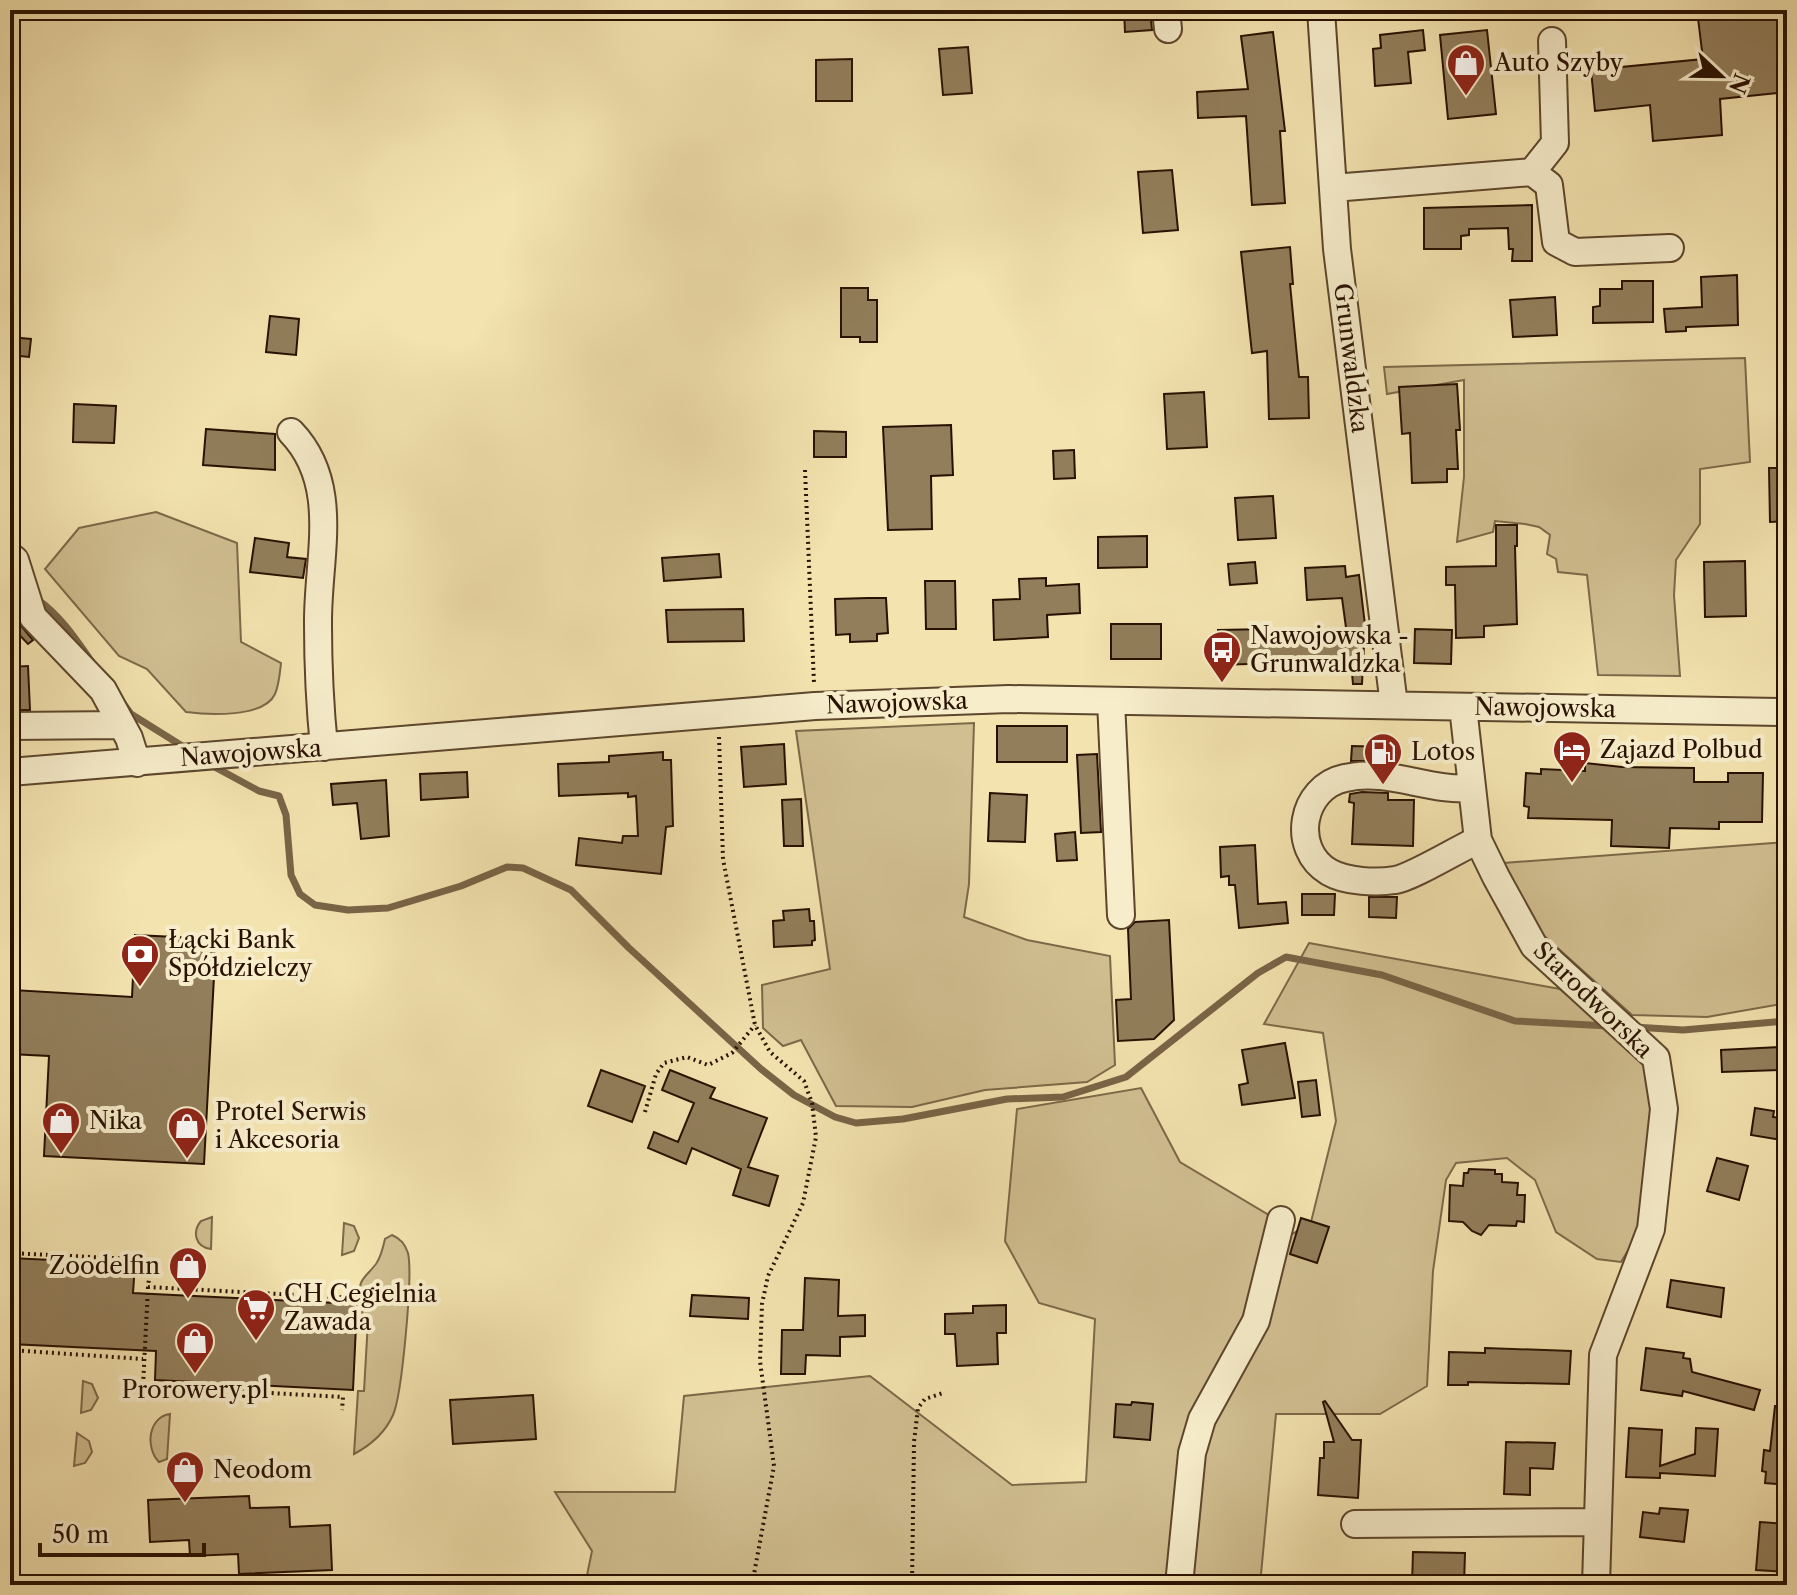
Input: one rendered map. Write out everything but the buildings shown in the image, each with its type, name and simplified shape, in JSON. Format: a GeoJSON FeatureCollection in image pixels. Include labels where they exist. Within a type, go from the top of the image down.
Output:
{"type":"FeatureCollection","features":[{"type":"Feature","properties":{"kind":"street","name":"Grunwaldzka"},"geometry":{"type":"LineString","coordinates":[[1321,10],[1337,249],[1394,705]]}},
{"type":"Feature","properties":{"kind":"street"},"geometry":{"type":"LineString","coordinates":[[1532,172],[1555,143],[1552,41]]}},
{"type":"Feature","properties":{"kind":"street"},"geometry":{"type":"LineString","coordinates":[[1333,188],[1532,172],[1549,185],[1556,242],[1575,252],[1670,248]]}},
{"type":"Feature","properties":{"kind":"street"},"geometry":{"type":"LineString","coordinates":[[291,432],[305,447],[317,469],[323,505],[318,624],[324,747]]}},
{"type":"Feature","properties":{"kind":"street"},"geometry":{"type":"LineString","coordinates":[[16,568],[33,617],[103,690],[129,738],[137,763]]}},
{"type":"Feature","properties":{"kind":"street","name":"Nawojowska"},"geometry":{"type":"LineString","coordinates":[[10,772],[815,706],[1009,699],[1787,712]]}},
{"type":"Feature","properties":{"kind":"street"},"geometry":{"type":"LineString","coordinates":[[1111,701],[1121,915]]}},
{"type":"Feature","properties":{"kind":"street","name":"Starodworska"},"geometry":{"type":"LineString","coordinates":[[1463,707],[1478,840],[1534,946],[1656,1058],[1664,1109],[1651,1229],[1603,1355],[1596,1585]]}},
{"type":"Feature","properties":{"kind":"street"},"geometry":{"type":"LineString","coordinates":[[10,726],[122,725]]}},
{"type":"Feature","properties":{"kind":"street"},"geometry":{"type":"LineString","coordinates":[[1472,788],[1458,790],[1424,785],[1403,777],[1344,778],[1331,783],[1312,801],[1306,813],[1306,840],[1311,853],[1329,872],[1355,879],[1397,880],[1478,840]]}},
{"type":"Feature","properties":{"kind":"street"},"geometry":{"type":"LineString","coordinates":[[1179,1585],[1192,1453],[1202,1419],[1256,1321],[1281,1220]]}},
{"type":"Feature","properties":{"kind":"street"},"geometry":{"type":"LineString","coordinates":[[1355,1524],[1597,1522]]}},
{"type":"Feature","properties":{"kind":"path"},"geometry":{"type":"LineString","coordinates":[[805,470],[815,706]]}},
{"type":"Feature","properties":{"kind":"path"},"geometry":{"type":"LineString","coordinates":[[719,714],[723,859],[755,1025],[770,1052],[804,1081],[811,1098],[815,1131],[803,1203],[768,1276],[762,1304],[760,1361],[774,1466],[752,1585]]}},
{"type":"Feature","properties":{"kind":"path"},"geometry":{"type":"LineString","coordinates":[[645,1112],[656,1074],[664,1063],[687,1057],[708,1065],[732,1053],[755,1025]]}},
{"type":"Feature","properties":{"kind":"path"},"geometry":{"type":"LineString","coordinates":[[10,1253],[151,1260],[143,1386],[343,1397],[342,1410]]}},
{"type":"Feature","properties":{"kind":"path"},"geometry":{"type":"LineString","coordinates":[[148,1287],[354,1298]]}},
{"type":"Feature","properties":{"kind":"path"},"geometry":{"type":"LineString","coordinates":[[10,1350],[143,1359]]}},
{"type":"Feature","properties":{"kind":"path"},"geometry":{"type":"LineString","coordinates":[[912,1585],[914,1442],[918,1408],[925,1399],[943,1393]]}},
{"type":"Feature","properties":{"kind":"shaded area"},"geometry":{"type":"Polygon","coordinates":[[[1745,358],[1750,462],[1700,469],[1700,524],[1676,560],[1674,595],[1680,676],[1598,675],[1587,575],[1558,572],[1556,559],[1547,554],[1550,535],[1539,527],[1495,521],[1493,532],[1457,542],[1464,477],[1464,380],[1387,394],[1384,367],[1745,358]]]}},
{"type":"Feature","properties":{"kind":"shaded area"},"geometry":{"type":"Polygon","coordinates":[[[156,512],[237,543],[241,642],[281,663],[275,694],[269,702],[235,713],[186,712],[147,669],[119,656],[45,569],[79,528],[156,512]]]}},
{"type":"Feature","properties":{"kind":"shaded area"},"geometry":{"type":"Polygon","coordinates":[[[974,723],[969,884],[964,917],[1027,940],[1110,956],[1115,1065],[1087,1082],[985,1090],[912,1107],[836,1106],[801,1040],[783,1046],[763,1028],[762,985],[830,969],[796,731],[974,723]]]}},
{"type":"Feature","properties":{"kind":"shaded area"},"geometry":{"type":"Polygon","coordinates":[[[1780,734],[1787,734],[1787,824],[1780,734]]]}},
{"type":"Feature","properties":{"kind":"shaded area"},"geometry":{"type":"Polygon","coordinates":[[[1787,842],[1787,1003],[1707,1017],[1632,1015],[1541,933],[1504,863],[1787,842]]]}},
{"type":"Feature","properties":{"kind":"shaded area"},"geometry":{"type":"Polygon","coordinates":[[[1309,943],[1560,989],[1649,1065],[1656,1110],[1647,1208],[1635,1239],[1621,1262],[1597,1259],[1556,1232],[1535,1180],[1507,1158],[1456,1163],[1446,1180],[1433,1271],[1427,1386],[1380,1414],[1276,1414],[1260,1585],[1189,1585],[1203,1446],[1255,1344],[1291,1235],[1311,1222],[1336,1121],[1323,1033],[1264,1024],[1309,943]]]}},
{"type":"Feature","properties":{"kind":"shaded area"},"geometry":{"type":"Polygon","coordinates":[[[1141,1088],[1180,1162],[1272,1217],[1260,1266],[1232,1348],[1170,1585],[585,1585],[592,1551],[555,1492],[675,1492],[684,1396],[870,1376],[1012,1485],[1086,1482],[1095,1319],[1039,1303],[1005,1241],[1017,1109],[1141,1088]]]}},
{"type":"Feature","properties":{"kind":"shaded area"},"geometry":{"type":"Polygon","coordinates":[[[212,1217],[211,1249],[198,1242],[196,1234],[201,1221],[212,1217]]]}},
{"type":"Feature","properties":{"kind":"shaded area"},"geometry":{"type":"Polygon","coordinates":[[[344,1223],[354,1226],[359,1238],[354,1251],[342,1255],[344,1223]]]}},
{"type":"Feature","properties":{"kind":"shaded area"},"geometry":{"type":"Polygon","coordinates":[[[392,1235],[406,1247],[409,1265],[400,1384],[393,1415],[386,1427],[372,1442],[354,1454],[358,1391],[364,1391],[368,1321],[362,1320],[363,1299],[358,1298],[359,1291],[363,1279],[379,1258],[385,1239],[392,1235]]]}},
{"type":"Feature","properties":{"kind":"shaded area"},"geometry":{"type":"Polygon","coordinates":[[[83,1381],[92,1384],[98,1398],[91,1410],[81,1413],[83,1381]]]}},
{"type":"Feature","properties":{"kind":"shaded area"},"geometry":{"type":"Polygon","coordinates":[[[170,1414],[167,1459],[159,1462],[152,1449],[151,1434],[157,1421],[170,1414]]]}},
{"type":"Feature","properties":{"kind":"shaded area"},"geometry":{"type":"Polygon","coordinates":[[[77,1433],[89,1441],[92,1452],[85,1463],[74,1466],[77,1433]]]}},
{"type":"Feature","properties":{"kind":"waterway"},"geometry":{"type":"LineString","coordinates":[[37,599],[74,636],[92,662]]}},
{"type":"Feature","properties":{"kind":"waterway"},"geometry":{"type":"LineString","coordinates":[[123,703],[131,714],[187,749]]}},
{"type":"Feature","properties":{"kind":"waterway"},"geometry":{"type":"LineString","coordinates":[[211,765],[259,791],[279,796],[286,815],[291,875],[300,894],[315,905],[348,910],[388,908],[461,886],[507,867],[523,868],[571,890],[629,948],[761,1069],[794,1095],[835,1117],[856,1123],[903,1119],[1007,1099],[1063,1097],[1126,1077],[1258,973],[1286,957],[1382,975],[1515,1021],[1609,1026]]}},
{"type":"Feature","properties":{"kind":"waterway"},"geometry":{"type":"LineString","coordinates":[[1634,1027],[1683,1030],[1787,1021]]}},
{"type":"Feature","properties":{"kind":"place","name":"Auto Szyby"},"geometry":{"type":"Point","coordinates":[1466,97]}},
{"type":"Feature","properties":{"kind":"place","name":"Nawojowska - Grunwaldzka"},"geometry":{"type":"Point","coordinates":[1222,684]}},
{"type":"Feature","properties":{"kind":"place","name":"Zajazd Polbud"},"geometry":{"type":"Point","coordinates":[1572,784]}},
{"type":"Feature","properties":{"kind":"place","name":"Lotos"},"geometry":{"type":"Point","coordinates":[1383,786]}},
{"type":"Feature","properties":{"kind":"place","name":"Łącki Bank Spółdzielczy"},"geometry":{"type":"Point","coordinates":[140,988]}},
{"type":"Feature","properties":{"kind":"place","name":"Nika"},"geometry":{"type":"Point","coordinates":[61,1155]}},
{"type":"Feature","properties":{"kind":"place","name":"Protel Serwis i Akcesoria"},"geometry":{"type":"Point","coordinates":[187,1160]}},
{"type":"Feature","properties":{"kind":"place","name":"Zoodelfin"},"geometry":{"type":"Point","coordinates":[188,1300]}},
{"type":"Feature","properties":{"kind":"place","name":"CH Cegielnia Zawada"},"geometry":{"type":"Point","coordinates":[256,1342]}},
{"type":"Feature","properties":{"kind":"place","name":"Prorowery.pl"},"geometry":{"type":"Point","coordinates":[195,1375]}},
{"type":"Feature","properties":{"kind":"place","name":"Neodom"},"geometry":{"type":"Point","coordinates":[185,1504]}}]}
